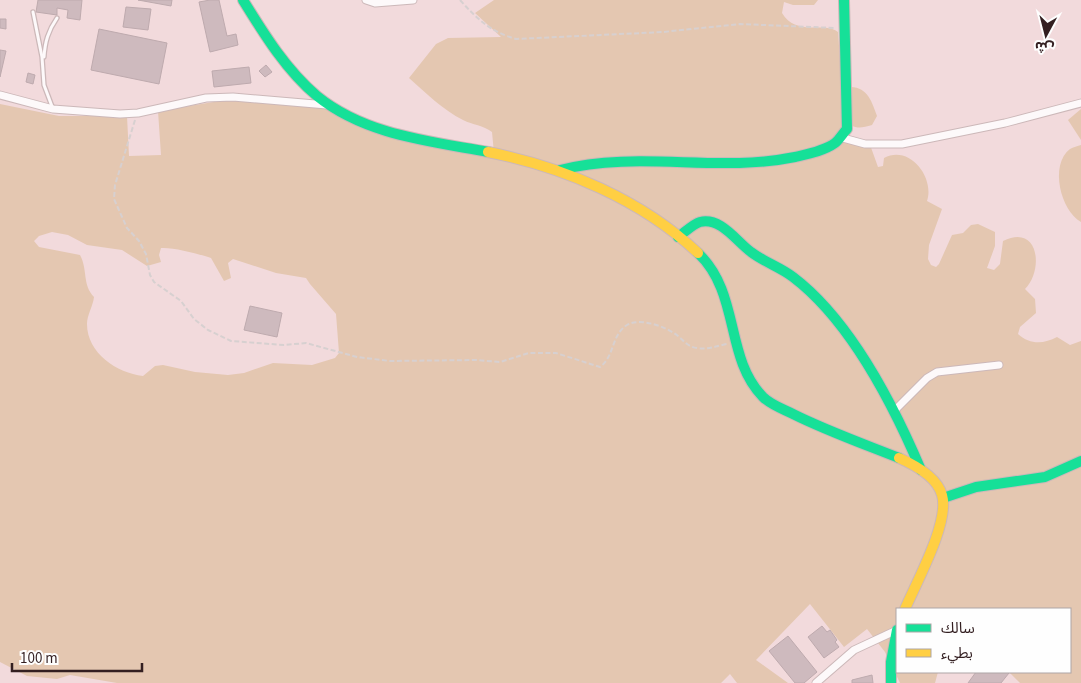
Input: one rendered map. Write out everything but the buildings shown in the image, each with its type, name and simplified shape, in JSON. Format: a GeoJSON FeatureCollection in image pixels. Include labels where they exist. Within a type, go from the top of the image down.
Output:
{"type":"FeatureCollection","features":[{"type":"Feature","properties":{"kind":"main road"},"geometry":{"type":"LineString","coordinates":[[242,0],[266,38],[306,84],[330,105],[356,120],[432,143],[501,155],[560,170],[593,184],[627,203],[678,237],[709,264],[719,279],[749,378],[763,397],[812,424],[887,453],[922,470]]}},
{"type":"Feature","properties":{"kind":"main road"},"geometry":{"type":"LineString","coordinates":[[560,170],[583,165],[636,162],[775,161],[811,154],[828,148],[843,138],[847,129],[844,0]]}},
{"type":"Feature","properties":{"kind":"main road"},"geometry":{"type":"LineString","coordinates":[[678,237],[699,222],[711,222],[724,228],[751,252],[793,277],[820,302],[858,350],[895,410],[922,470],[938,488],[943,498],[941,520],[921,576],[905,608]]}},
{"type":"Feature","properties":{"kind":"main road"},"geometry":{"type":"LineString","coordinates":[[943,498],[976,487],[1045,477],[1081,461]]}},
{"type":"Feature","properties":{"kind":"main road"},"geometry":{"type":"LineString","coordinates":[[891,683],[891,662],[896,635]]}},
{"type":"Feature","properties":{"kind":"street"},"geometry":{"type":"LineString","coordinates":[[366,0],[375,3],[413,0]]}},
{"type":"Feature","properties":{"kind":"street"},"geometry":{"type":"LineString","coordinates":[[0,95],[53,109],[138,114],[206,98],[233,98],[330,105]]}},
{"type":"Feature","properties":{"kind":"street"},"geometry":{"type":"LineString","coordinates":[[843,138],[865,144],[902,144],[1005,123],[1081,103]]}},
{"type":"Feature","properties":{"kind":"street"},"geometry":{"type":"LineString","coordinates":[[895,410],[927,378],[937,372],[999,365]]}},
{"type":"Feature","properties":{"kind":"street"},"geometry":{"type":"LineString","coordinates":[[816,683],[854,650],[896,630]]}},
{"type":"Feature","properties":{"kind":"lane"},"geometry":{"type":"LineString","coordinates":[[33,12],[43,66],[44,85],[53,109]]}},
{"type":"Feature","properties":{"kind":"lane"},"geometry":{"type":"LineString","coordinates":[[43,66],[45,42],[57,18]]}},
{"type":"Feature","properties":{"kind":"path"},"geometry":{"type":"LineString","coordinates":[[460,0],[481,22],[499,34],[516,39],[663,32],[740,24],[846,29]]}},
{"type":"Feature","properties":{"kind":"path"},"geometry":{"type":"LineString","coordinates":[[138,114],[130,130],[115,185],[114,200],[127,228],[139,241],[146,254],[150,275],[154,282],[181,301],[194,319],[208,330],[231,342],[284,345],[306,343],[357,357],[390,361],[476,360],[500,362],[528,353],[556,352],[600,366],[607,362],[616,336],[627,324],[642,322],[668,330],[686,344],[696,348],[712,349],[737,341]]}},
{"type":"Feature","properties":{"kind":"shaded area"},"geometry":{"type":"Polygon","coordinates":[[[494,0],[818,0],[814,5],[793,5],[784,2],[782,13],[795,25],[826,28],[838,32],[842,87],[857,88],[866,93],[877,116],[872,125],[863,127],[850,125],[844,119],[841,125],[846,135],[869,142],[878,167],[883,166],[884,158],[902,155],[911,159],[924,173],[927,182],[927,201],[942,209],[929,245],[928,259],[931,265],[936,267],[939,264],[952,235],[963,233],[971,225],[978,224],[995,232],[995,246],[987,268],[994,270],[1000,264],[1003,241],[1015,237],[1024,238],[1031,243],[1035,251],[1035,271],[1025,289],[1035,299],[1036,313],[1020,327],[1018,334],[1032,342],[1047,341],[1057,337],[1070,345],[1081,341],[1081,683],[1020,683],[1010,673],[1071,673],[1071,608],[896,608],[896,673],[938,673],[935,683],[900,683],[885,652],[867,629],[844,647],[810,604],[756,660],[788,683],[737,683],[730,674],[721,683],[117,683],[70,675],[57,679],[27,676],[0,662],[0,104],[59,116],[127,116],[129,156],[161,155],[158,111],[232,99],[322,107],[354,122],[494,153],[492,132],[463,120],[449,111],[409,78],[436,44],[448,38],[501,37],[475,13],[494,0]],[[52,232],[39,236],[34,241],[39,247],[80,255],[84,266],[86,282],[94,297],[87,321],[88,334],[92,344],[105,360],[123,371],[143,376],[155,366],[163,365],[195,372],[228,375],[244,373],[273,363],[312,365],[335,358],[339,353],[336,314],[306,278],[276,273],[233,259],[228,263],[231,278],[224,281],[211,258],[206,256],[161,248],[159,255],[161,262],[147,266],[122,250],[87,245],[68,235],[52,232]]]}},
{"type":"Feature","properties":{"kind":"shaded area"},"geometry":{"type":"Polygon","coordinates":[[[1081,109],[1081,140],[1068,120],[1081,109]]]}},
{"type":"Feature","properties":{"kind":"shaded area"},"geometry":{"type":"Polygon","coordinates":[[[1081,145],[1081,222],[1068,208],[1063,198],[1059,176],[1064,156],[1070,149],[1081,145]]]}},
{"type":"Feature","properties":{"kind":"traffic: fast"},"geometry":{"type":"LineString","coordinates":[[243,0],[267,38],[295,75],[317,96],[336,109],[356,120],[398,134],[488,152]]}},
{"type":"Feature","properties":{"kind":"traffic: fast"},"geometry":{"type":"LineString","coordinates":[[560,170],[589,164],[618,162],[737,163],[766,161],[805,155],[831,146],[847,129],[844,0]]}},
{"type":"Feature","properties":{"kind":"traffic: fast"},"geometry":{"type":"LineString","coordinates":[[678,237],[700,222],[708,221],[715,223],[728,231],[756,256],[783,270],[814,295],[834,316],[868,365],[897,418],[921,470]]}},
{"type":"Feature","properties":{"kind":"traffic: fast"},"geometry":{"type":"LineString","coordinates":[[698,253],[712,269],[721,287],[742,363],[751,381],[763,397],[777,407],[819,426],[899,458]]}},
{"type":"Feature","properties":{"kind":"traffic: fast"},"geometry":{"type":"LineString","coordinates":[[943,498],[976,487],[1045,477],[1081,461]]}},
{"type":"Feature","properties":{"kind":"traffic: fast"},"geometry":{"type":"LineString","coordinates":[[891,683],[891,662],[896,635]]}},
{"type":"Feature","properties":{"kind":"traffic: slow"},"geometry":{"type":"LineString","coordinates":[[488,152],[517,158],[600,188],[652,217],[698,253]]}},
{"type":"Feature","properties":{"kind":"traffic: slow"},"geometry":{"type":"LineString","coordinates":[[899,458],[912,464],[930,477],[942,495],[943,507],[937,536],[905,608]]}}]}
